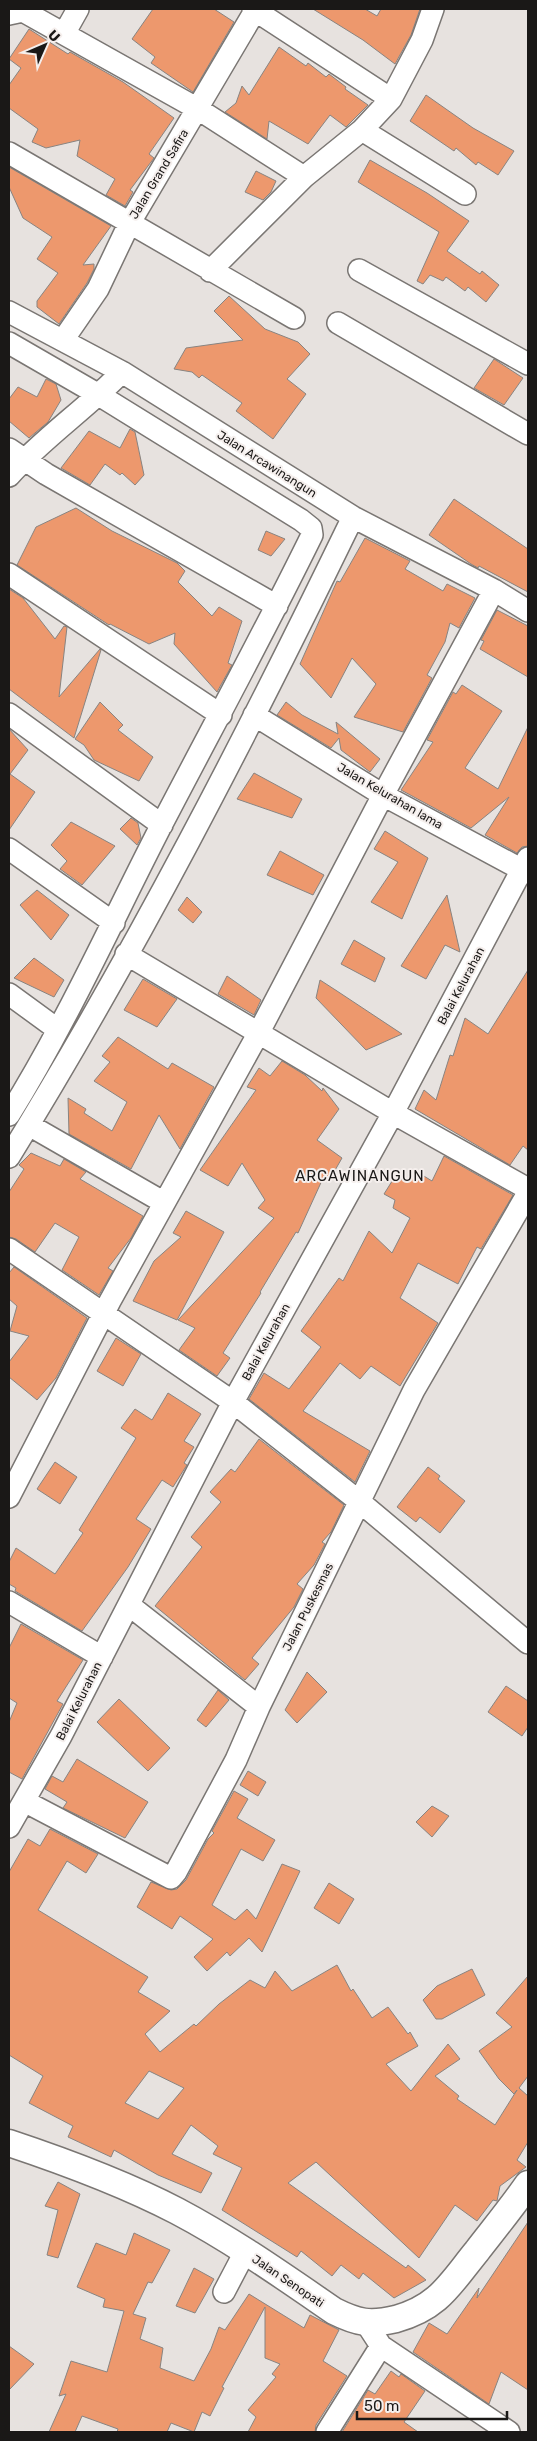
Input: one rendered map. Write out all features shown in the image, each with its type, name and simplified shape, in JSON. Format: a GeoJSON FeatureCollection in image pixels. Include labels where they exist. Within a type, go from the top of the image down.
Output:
{"type":"FeatureCollection","features":[{"type":"Feature","properties":{"kind":"main road","name":"Jalan Senopati"},"geometry":{"type":"LineString","coordinates":[[9,2143],[39,2153],[176,2210],[245,2252],[334,2312],[349,2319],[366,2323],[378,2323],[425,2309],[454,2279],[528,2184]]}},
{"type":"Feature","properties":{"kind":"street"},"geometry":{"type":"LineString","coordinates":[[64,34],[78,9]]}},
{"type":"Feature","properties":{"kind":"street"},"geometry":{"type":"LineString","coordinates":[[254,9],[391,99]]}},
{"type":"Feature","properties":{"kind":"street","name":"Jalan Grand Safira"},"geometry":{"type":"LineString","coordinates":[[63,340],[98,289],[129,224],[198,109],[254,9]]}},
{"type":"Feature","properties":{"kind":"street"},"geometry":{"type":"LineString","coordinates":[[210,270],[304,176],[362,130],[391,99],[403,80],[422,40],[433,9]]}},
{"type":"Feature","properties":{"kind":"street"},"geometry":{"type":"LineString","coordinates":[[9,14],[23,11],[198,109],[304,176]]}},
{"type":"Feature","properties":{"kind":"street"},"geometry":{"type":"LineString","coordinates":[[362,130],[466,194]]}},
{"type":"Feature","properties":{"kind":"street"},"geometry":{"type":"LineString","coordinates":[[9,154],[294,318]]}},
{"type":"Feature","properties":{"kind":"street"},"geometry":{"type":"LineString","coordinates":[[359,270],[527,360]]}},
{"type":"Feature","properties":{"kind":"street","name":"Jalan Arcawinangun"},"geometry":{"type":"LineString","coordinates":[[9,312],[122,372],[353,517],[494,590],[528,611]]}},
{"type":"Feature","properties":{"kind":"street"},"geometry":{"type":"LineString","coordinates":[[338,323],[528,434]]}},
{"type":"Feature","properties":{"kind":"street"},"geometry":{"type":"LineString","coordinates":[[9,343],[99,395],[308,524],[312,535],[221,715],[162,825],[114,923],[9,1115]]}},
{"type":"Feature","properties":{"kind":"street"},"geometry":{"type":"LineString","coordinates":[[9,476],[16,454],[99,395],[122,372]]}},
{"type":"Feature","properties":{"kind":"street"},"geometry":{"type":"LineString","coordinates":[[16,454],[46,474],[277,606]]}},
{"type":"Feature","properties":{"kind":"street"},"geometry":{"type":"LineString","coordinates":[[9,1157],[126,954],[254,715],[353,517]]}},
{"type":"Feature","properties":{"kind":"street"},"geometry":{"type":"LineString","coordinates":[[9,574],[221,715]]}},
{"type":"Feature","properties":{"kind":"street"},"geometry":{"type":"LineString","coordinates":[[9,1497],[104,1312],[163,1202],[258,1034],[383,795],[494,590]]}},
{"type":"Feature","properties":{"kind":"street"},"geometry":{"type":"LineString","coordinates":[[9,714],[162,825]]}},
{"type":"Feature","properties":{"kind":"street","name":"Jalan Kelurahan lama"},"geometry":{"type":"LineString","coordinates":[[254,715],[383,795],[526,867]]}},
{"type":"Feature","properties":{"kind":"street"},"geometry":{"type":"LineString","coordinates":[[9,849],[114,923]]}},
{"type":"Feature","properties":{"kind":"street","name":"Balai Kelurahan"},"geometry":{"type":"LineString","coordinates":[[9,1827],[61,1736],[233,1402],[393,1113],[526,867]]}},
{"type":"Feature","properties":{"kind":"street"},"geometry":{"type":"LineString","coordinates":[[126,954],[393,1113],[528,1189]]}},
{"type":"Feature","properties":{"kind":"street"},"geometry":{"type":"LineString","coordinates":[[9,994],[57,1029]]}},
{"type":"Feature","properties":{"kind":"street"},"geometry":{"type":"LineString","coordinates":[[28,1125],[163,1202]]}},
{"type":"Feature","properties":{"kind":"street","name":"Jalan Puskesmas"},"geometry":{"type":"LineString","coordinates":[[24,1801],[171,1878],[182,1862],[236,1760],[258,1708],[414,1390],[525,1207]]}},
{"type":"Feature","properties":{"kind":"street"},"geometry":{"type":"LineString","coordinates":[[9,1249],[104,1312],[233,1402],[360,1502],[528,1643]]}},
{"type":"Feature","properties":{"kind":"street"},"geometry":{"type":"LineString","coordinates":[[9,1602],[102,1657]]}},
{"type":"Feature","properties":{"kind":"street"},"geometry":{"type":"LineString","coordinates":[[128,1605],[258,1708]]}},
{"type":"Feature","properties":{"kind":"street"},"geometry":{"type":"LineString","coordinates":[[224,2292],[245,2252]]}},
{"type":"Feature","properties":{"kind":"street"},"geometry":{"type":"LineString","coordinates":[[366,2323],[381,2346],[509,2432]]}},
{"type":"Feature","properties":{"kind":"street"},"geometry":{"type":"LineString","coordinates":[[327,2432],[381,2346]]}},
{"type":"Feature","properties":{"kind":"building"},"geometry":{"type":"Polygon","coordinates":[[[153,9],[214,9],[234,22],[193,92],[151,63],[155,57],[132,39],[153,9]]]}},
{"type":"Feature","properties":{"kind":"building"},"geometry":{"type":"Polygon","coordinates":[[[313,9],[365,9],[377,16],[381,9],[420,9],[411,35],[395,64],[363,40],[313,9]]]}},
{"type":"Feature","properties":{"kind":"building"},"geometry":{"type":"Polygon","coordinates":[[[29,29],[68,54],[70,52],[123,82],[174,118],[149,154],[154,158],[130,190],[133,192],[125,206],[106,195],[115,179],[77,156],[80,140],[46,148],[32,142],[38,129],[9,108],[9,85],[21,68],[9,59],[29,29]]]}},
{"type":"Feature","properties":{"kind":"building"},"geometry":{"type":"Polygon","coordinates":[[[279,47],[306,66],[308,63],[326,77],[329,74],[346,87],[345,89],[368,105],[346,127],[330,115],[308,144],[269,121],[267,139],[225,112],[236,103],[242,86],[249,95],[279,47]]]}},
{"type":"Feature","properties":{"kind":"building"},"geometry":{"type":"Polygon","coordinates":[[[426,95],[473,128],[514,151],[498,175],[478,162],[476,165],[456,148],[454,151],[410,121],[426,95]]]}},
{"type":"Feature","properties":{"kind":"building"},"geometry":{"type":"Polygon","coordinates":[[[370,160],[427,193],[469,221],[447,251],[480,274],[482,271],[499,285],[486,302],[468,287],[465,291],[446,277],[443,281],[430,275],[423,284],[417,281],[439,232],[358,182],[370,160]]]}},
{"type":"Feature","properties":{"kind":"building"},"geometry":{"type":"Polygon","coordinates":[[[9,167],[111,226],[83,265],[94,264],[94,269],[87,283],[59,324],[37,307],[37,301],[58,273],[37,259],[52,237],[23,218],[9,187],[9,167]]]}},
{"type":"Feature","properties":{"kind":"building"},"geometry":{"type":"Polygon","coordinates":[[[256,171],[276,181],[271,192],[263,200],[245,192],[256,171]]]}},
{"type":"Feature","properties":{"kind":"building"},"geometry":{"type":"Polygon","coordinates":[[[229,296],[265,329],[298,342],[310,354],[287,379],[306,394],[273,439],[236,411],[242,403],[202,375],[199,378],[192,372],[174,369],[186,348],[243,340],[214,311],[229,296]]]}},
{"type":"Feature","properties":{"kind":"building"},"geometry":{"type":"Polygon","coordinates":[[[494,359],[523,378],[504,405],[474,388],[494,359]]]}},
{"type":"Feature","properties":{"kind":"building"},"geometry":{"type":"Polygon","coordinates":[[[46,379],[56,384],[61,400],[48,422],[29,438],[9,421],[9,399],[18,387],[37,397],[46,379]]]}},
{"type":"Feature","properties":{"kind":"building"},"geometry":{"type":"Polygon","coordinates":[[[130,429],[135,432],[144,475],[135,485],[122,473],[120,475],[105,464],[90,485],[61,468],[89,431],[120,448],[130,429]]]}},
{"type":"Feature","properties":{"kind":"building"},"geometry":{"type":"Polygon","coordinates":[[[454,499],[528,549],[528,592],[479,566],[478,568],[471,564],[429,535],[454,499]]]}},
{"type":"Feature","properties":{"kind":"building"},"geometry":{"type":"Polygon","coordinates":[[[76,508],[112,531],[177,563],[185,571],[178,582],[212,616],[219,607],[242,621],[228,663],[232,665],[217,692],[174,644],[175,633],[149,644],[109,625],[17,565],[36,527],[76,508]]]}},
{"type":"Feature","properties":{"kind":"building"},"geometry":{"type":"Polygon","coordinates":[[[266,531],[285,539],[271,556],[258,550],[266,531]]]}},
{"type":"Feature","properties":{"kind":"building"},"geometry":{"type":"Polygon","coordinates":[[[365,538],[410,561],[405,569],[443,591],[447,584],[475,598],[459,628],[450,623],[445,642],[427,675],[432,678],[403,732],[354,717],[376,684],[352,658],[331,698],[300,664],[337,581],[340,582],[365,538]]]}},
{"type":"Feature","properties":{"kind":"building"},"geometry":{"type":"Polygon","coordinates":[[[9,589],[23,598],[55,639],[64,626],[67,627],[59,697],[101,650],[74,738],[9,689],[9,589]]]}},
{"type":"Feature","properties":{"kind":"building"},"geometry":{"type":"Polygon","coordinates":[[[497,610],[528,626],[528,677],[480,649],[484,641],[481,640],[497,610]]]}},
{"type":"Feature","properties":{"kind":"building"},"geometry":{"type":"Polygon","coordinates":[[[462,685],[502,711],[465,768],[498,789],[528,727],[528,846],[522,847],[517,853],[485,835],[509,797],[471,828],[401,790],[433,742],[427,740],[453,692],[456,694],[462,685]]]}},
{"type":"Feature","properties":{"kind":"building"},"geometry":{"type":"Polygon","coordinates":[[[100,702],[123,725],[118,730],[153,757],[139,781],[94,760],[84,745],[75,739],[100,702]]]}},
{"type":"Feature","properties":{"kind":"building"},"geometry":{"type":"Polygon","coordinates":[[[286,702],[302,715],[338,734],[336,722],[380,759],[370,772],[341,750],[339,738],[331,748],[277,715],[286,702]]]}},
{"type":"Feature","properties":{"kind":"building"},"geometry":{"type":"Polygon","coordinates":[[[9,729],[28,750],[10,774],[35,792],[9,830],[9,729]]]}},
{"type":"Feature","properties":{"kind":"building"},"geometry":{"type":"Polygon","coordinates":[[[254,773],[302,799],[292,818],[237,799],[254,773]]]}},
{"type":"Feature","properties":{"kind":"building"},"geometry":{"type":"Polygon","coordinates":[[[131,818],[138,823],[141,838],[137,845],[120,829],[131,818]]]}},
{"type":"Feature","properties":{"kind":"building"},"geometry":{"type":"Polygon","coordinates":[[[71,822],[115,846],[82,885],[60,869],[67,861],[51,845],[71,822]]]}},
{"type":"Feature","properties":{"kind":"building"},"geometry":{"type":"Polygon","coordinates":[[[385,831],[428,858],[402,919],[371,902],[398,862],[374,849],[385,831]]]}},
{"type":"Feature","properties":{"kind":"building"},"geometry":{"type":"Polygon","coordinates":[[[280,851],[324,875],[313,895],[267,875],[280,851]]]}},
{"type":"Feature","properties":{"kind":"building"},"geometry":{"type":"Polygon","coordinates":[[[37,890],[69,915],[51,940],[20,905],[37,890]]]}},
{"type":"Feature","properties":{"kind":"building"},"geometry":{"type":"Polygon","coordinates":[[[447,895],[460,952],[445,945],[426,979],[401,966],[447,895]]]}},
{"type":"Feature","properties":{"kind":"building"},"geometry":{"type":"Polygon","coordinates":[[[187,897],[202,912],[193,923],[178,910],[187,897]]]}},
{"type":"Feature","properties":{"kind":"building"},"geometry":{"type":"Polygon","coordinates":[[[354,940],[385,958],[375,982],[341,964],[354,940]]]}},
{"type":"Feature","properties":{"kind":"building"},"geometry":{"type":"Polygon","coordinates":[[[34,958],[64,980],[54,997],[14,978],[34,958]]]}},
{"type":"Feature","properties":{"kind":"building"},"geometry":{"type":"Polygon","coordinates":[[[528,970],[528,1150],[523,1146],[510,1165],[415,1109],[424,1090],[436,1100],[450,1055],[453,1056],[465,1018],[488,1034],[528,970]]]}},
{"type":"Feature","properties":{"kind":"building"},"geometry":{"type":"Polygon","coordinates":[[[227,976],[261,1000],[254,1015],[218,994],[227,976]]]}},
{"type":"Feature","properties":{"kind":"building"},"geometry":{"type":"Polygon","coordinates":[[[143,979],[177,999],[157,1027],[124,1010],[143,979]]]}},
{"type":"Feature","properties":{"kind":"building"},"geometry":{"type":"Polygon","coordinates":[[[320,980],[402,1034],[366,1050],[316,998],[320,980]]]}},
{"type":"Feature","properties":{"kind":"building"},"geometry":{"type":"Polygon","coordinates":[[[118,1037],[168,1069],[172,1063],[214,1087],[180,1149],[159,1115],[131,1169],[69,1134],[68,1098],[86,1109],[84,1113],[112,1131],[127,1102],[94,1081],[110,1062],[102,1056],[118,1037]]]}},
{"type":"Feature","properties":{"kind":"building"},"geometry":{"type":"Polygon","coordinates":[[[282,1061],[305,1075],[322,1091],[323,1088],[339,1109],[317,1140],[342,1158],[330,1179],[324,1176],[298,1233],[296,1232],[261,1293],[223,1353],[230,1358],[217,1376],[179,1350],[195,1328],[178,1320],[274,1218],[258,1208],[265,1200],[242,1163],[228,1186],[200,1170],[256,1090],[247,1087],[259,1068],[270,1076],[282,1061]]]}},
{"type":"Feature","properties":{"kind":"building"},"geometry":{"type":"Polygon","coordinates":[[[31,1153],[60,1166],[64,1159],[86,1172],[80,1179],[143,1216],[131,1238],[108,1268],[113,1271],[99,1295],[62,1270],[79,1237],[55,1223],[35,1252],[16,1239],[9,1237],[9,1192],[24,1169],[19,1165],[31,1153]]]}},
{"type":"Feature","properties":{"kind":"building"},"geometry":{"type":"Polygon","coordinates":[[[444,1156],[513,1195],[481,1249],[477,1247],[458,1284],[418,1263],[400,1298],[438,1323],[400,1386],[371,1366],[360,1379],[340,1363],[303,1411],[370,1451],[355,1482],[249,1399],[264,1373],[289,1389],[321,1347],[301,1331],[339,1278],[343,1281],[369,1231],[392,1253],[410,1218],[393,1208],[395,1200],[384,1194],[394,1178],[408,1181],[414,1170],[432,1181],[444,1156]]]}},
{"type":"Feature","properties":{"kind":"building"},"geometry":{"type":"Polygon","coordinates":[[[186,1211],[224,1232],[177,1320],[133,1301],[154,1261],[181,1237],[173,1233],[186,1211]]]}},
{"type":"Feature","properties":{"kind":"building"},"geometry":{"type":"Polygon","coordinates":[[[14,1267],[87,1318],[56,1378],[37,1400],[9,1377],[9,1362],[29,1336],[10,1331],[17,1306],[9,1299],[9,1273],[14,1267]]]}},
{"type":"Feature","properties":{"kind":"building"},"geometry":{"type":"Polygon","coordinates":[[[116,1338],[141,1354],[123,1386],[97,1371],[116,1338]]]}},
{"type":"Feature","properties":{"kind":"building"},"geometry":{"type":"Polygon","coordinates":[[[168,1393],[201,1414],[184,1441],[194,1447],[184,1463],[187,1465],[173,1487],[162,1480],[136,1519],[151,1529],[128,1567],[82,1631],[15,1591],[16,1588],[9,1584],[9,1562],[16,1548],[55,1574],[83,1533],[79,1530],[136,1438],[121,1428],[135,1409],[152,1420],[168,1393]]]}},
{"type":"Feature","properties":{"kind":"building"},"geometry":{"type":"Polygon","coordinates":[[[259,1439],[344,1505],[331,1532],[322,1542],[325,1544],[314,1565],[297,1584],[303,1589],[294,1607],[252,1658],[259,1664],[245,1680],[155,1606],[202,1547],[191,1537],[221,1502],[210,1492],[231,1469],[235,1472],[259,1439]]]}},
{"type":"Feature","properties":{"kind":"building"},"geometry":{"type":"Polygon","coordinates":[[[55,1462],[77,1477],[60,1504],[37,1489],[55,1462]]]}},
{"type":"Feature","properties":{"kind":"building"},"geometry":{"type":"Polygon","coordinates":[[[428,1467],[440,1476],[438,1479],[465,1501],[440,1533],[420,1517],[416,1522],[397,1507],[428,1467]]]}},
{"type":"Feature","properties":{"kind":"building"},"geometry":{"type":"Polygon","coordinates":[[[21,1624],[83,1660],[57,1701],[63,1704],[22,1779],[9,1772],[9,1722],[17,1703],[9,1698],[9,1648],[21,1624]]]}},
{"type":"Feature","properties":{"kind":"building"},"geometry":{"type":"Polygon","coordinates":[[[307,1672],[327,1692],[297,1723],[285,1710],[307,1672]]]}},
{"type":"Feature","properties":{"kind":"building"},"geometry":{"type":"Polygon","coordinates":[[[506,1686],[528,1701],[528,1727],[522,1736],[488,1712],[506,1686]]]}},
{"type":"Feature","properties":{"kind":"building"},"geometry":{"type":"Polygon","coordinates":[[[218,1690],[229,1700],[206,1727],[197,1720],[218,1690]]]}},
{"type":"Feature","properties":{"kind":"building"},"geometry":{"type":"Polygon","coordinates":[[[119,1699],[170,1748],[148,1771],[97,1722],[119,1699]]]}},
{"type":"Feature","properties":{"kind":"building"},"geometry":{"type":"Polygon","coordinates":[[[77,1759],[148,1802],[125,1838],[63,1808],[67,1802],[45,1789],[52,1776],[63,1782],[77,1759]]]}},
{"type":"Feature","properties":{"kind":"building"},"geometry":{"type":"Polygon","coordinates":[[[248,1771],[266,1782],[258,1796],[240,1785],[248,1771]]]}},
{"type":"Feature","properties":{"kind":"building"},"geometry":{"type":"Polygon","coordinates":[[[234,1791],[248,1799],[237,1818],[275,1840],[263,1861],[241,1849],[212,1905],[235,1920],[247,1909],[256,1919],[282,1864],[300,1871],[262,1952],[249,1938],[230,1956],[227,1952],[207,1971],[194,1957],[213,1939],[180,1916],[172,1929],[137,1907],[151,1882],[171,1890],[177,1889],[186,1880],[208,1839],[214,1833],[212,1831],[234,1791]]]}},
{"type":"Feature","properties":{"kind":"building"},"geometry":{"type":"Polygon","coordinates":[[[432,1806],[449,1816],[432,1837],[416,1822],[432,1806]]]}},
{"type":"Feature","properties":{"kind":"building"},"geometry":{"type":"Polygon","coordinates":[[[50,1829],[98,1854],[86,1873],[67,1861],[38,1910],[148,1977],[138,1992],[170,2011],[145,2034],[160,2052],[194,2024],[196,2026],[219,2004],[250,1980],[265,1988],[275,1971],[292,1991],[337,1965],[351,1991],[353,1989],[372,2018],[388,2007],[408,2034],[410,2032],[418,2046],[386,2064],[411,2091],[448,2044],[460,2059],[435,2076],[459,2096],[457,2099],[495,2125],[517,2090],[514,2094],[499,2079],[479,2051],[512,2027],[496,2013],[528,1976],[528,2076],[519,2088],[528,2096],[528,2142],[517,2160],[526,2167],[500,2186],[497,2201],[493,2200],[477,2221],[455,2205],[419,2258],[316,2162],[288,2183],[406,2268],[408,2265],[426,2280],[394,2298],[363,2273],[359,2279],[341,2265],[332,2276],[301,2251],[297,2257],[222,2210],[242,2168],[213,2154],[218,2146],[191,2125],[172,2154],[212,2173],[201,2193],[158,2175],[114,2150],[111,2157],[68,2137],[73,2126],[29,2103],[43,2076],[9,2055],[9,1872],[28,1839],[40,1846],[50,1829]],[[149,2071],[125,2103],[158,2119],[184,2088],[149,2071]]]}},
{"type":"Feature","properties":{"kind":"building"},"geometry":{"type":"Polygon","coordinates":[[[329,1883],[354,1899],[339,1924],[314,1908],[329,1883]]]}},
{"type":"Feature","properties":{"kind":"building"},"geometry":{"type":"Polygon","coordinates":[[[472,1969],[485,1995],[442,2019],[436,2019],[423,2000],[437,1986],[472,1969]]]}},
{"type":"Feature","properties":{"kind":"building"},"geometry":{"type":"Polygon","coordinates":[[[58,2182],[80,2194],[58,2258],[47,2255],[58,2210],[45,2206],[58,2182]]]}},
{"type":"Feature","properties":{"kind":"building"},"geometry":{"type":"Polygon","coordinates":[[[528,2222],[528,2390],[501,2372],[489,2404],[413,2352],[429,2323],[447,2334],[479,2288],[477,2298],[528,2222]]]}},
{"type":"Feature","properties":{"kind":"building"},"geometry":{"type":"Polygon","coordinates":[[[134,2233],[170,2250],[152,2283],[148,2282],[133,2314],[146,2318],[140,2339],[163,2348],[160,2368],[194,2381],[211,2349],[219,2327],[225,2330],[249,2294],[304,2328],[310,2315],[339,2330],[323,2361],[347,2376],[316,2425],[315,2432],[248,2432],[256,2417],[248,2410],[276,2377],[272,2374],[280,2364],[265,2358],[265,2307],[222,2387],[224,2388],[210,2416],[202,2412],[194,2432],[171,2423],[167,2432],[117,2432],[118,2429],[82,2416],[75,2432],[49,2432],[66,2394],[59,2396],[71,2361],[107,2372],[124,2311],[103,2307],[105,2299],[77,2287],[96,2243],[126,2255],[134,2233]]]}},
{"type":"Feature","properties":{"kind":"building"},"geometry":{"type":"Polygon","coordinates":[[[194,2268],[214,2279],[195,2313],[176,2306],[194,2268]]]}},
{"type":"Feature","properties":{"kind":"building"},"geometry":{"type":"Polygon","coordinates":[[[9,2346],[34,2364],[9,2390],[9,2346]]]}},
{"type":"Feature","properties":{"kind":"building"},"geometry":{"type":"Polygon","coordinates":[[[391,2371],[399,2377],[401,2374],[425,2391],[404,2422],[418,2432],[342,2432],[368,2390],[375,2394],[391,2371]]]}},
{"type":"Feature","properties":{"kind":"district","name":"ARCAWINANGUN"},"geometry":{"type":"Point","coordinates":[360,1176]}}]}
